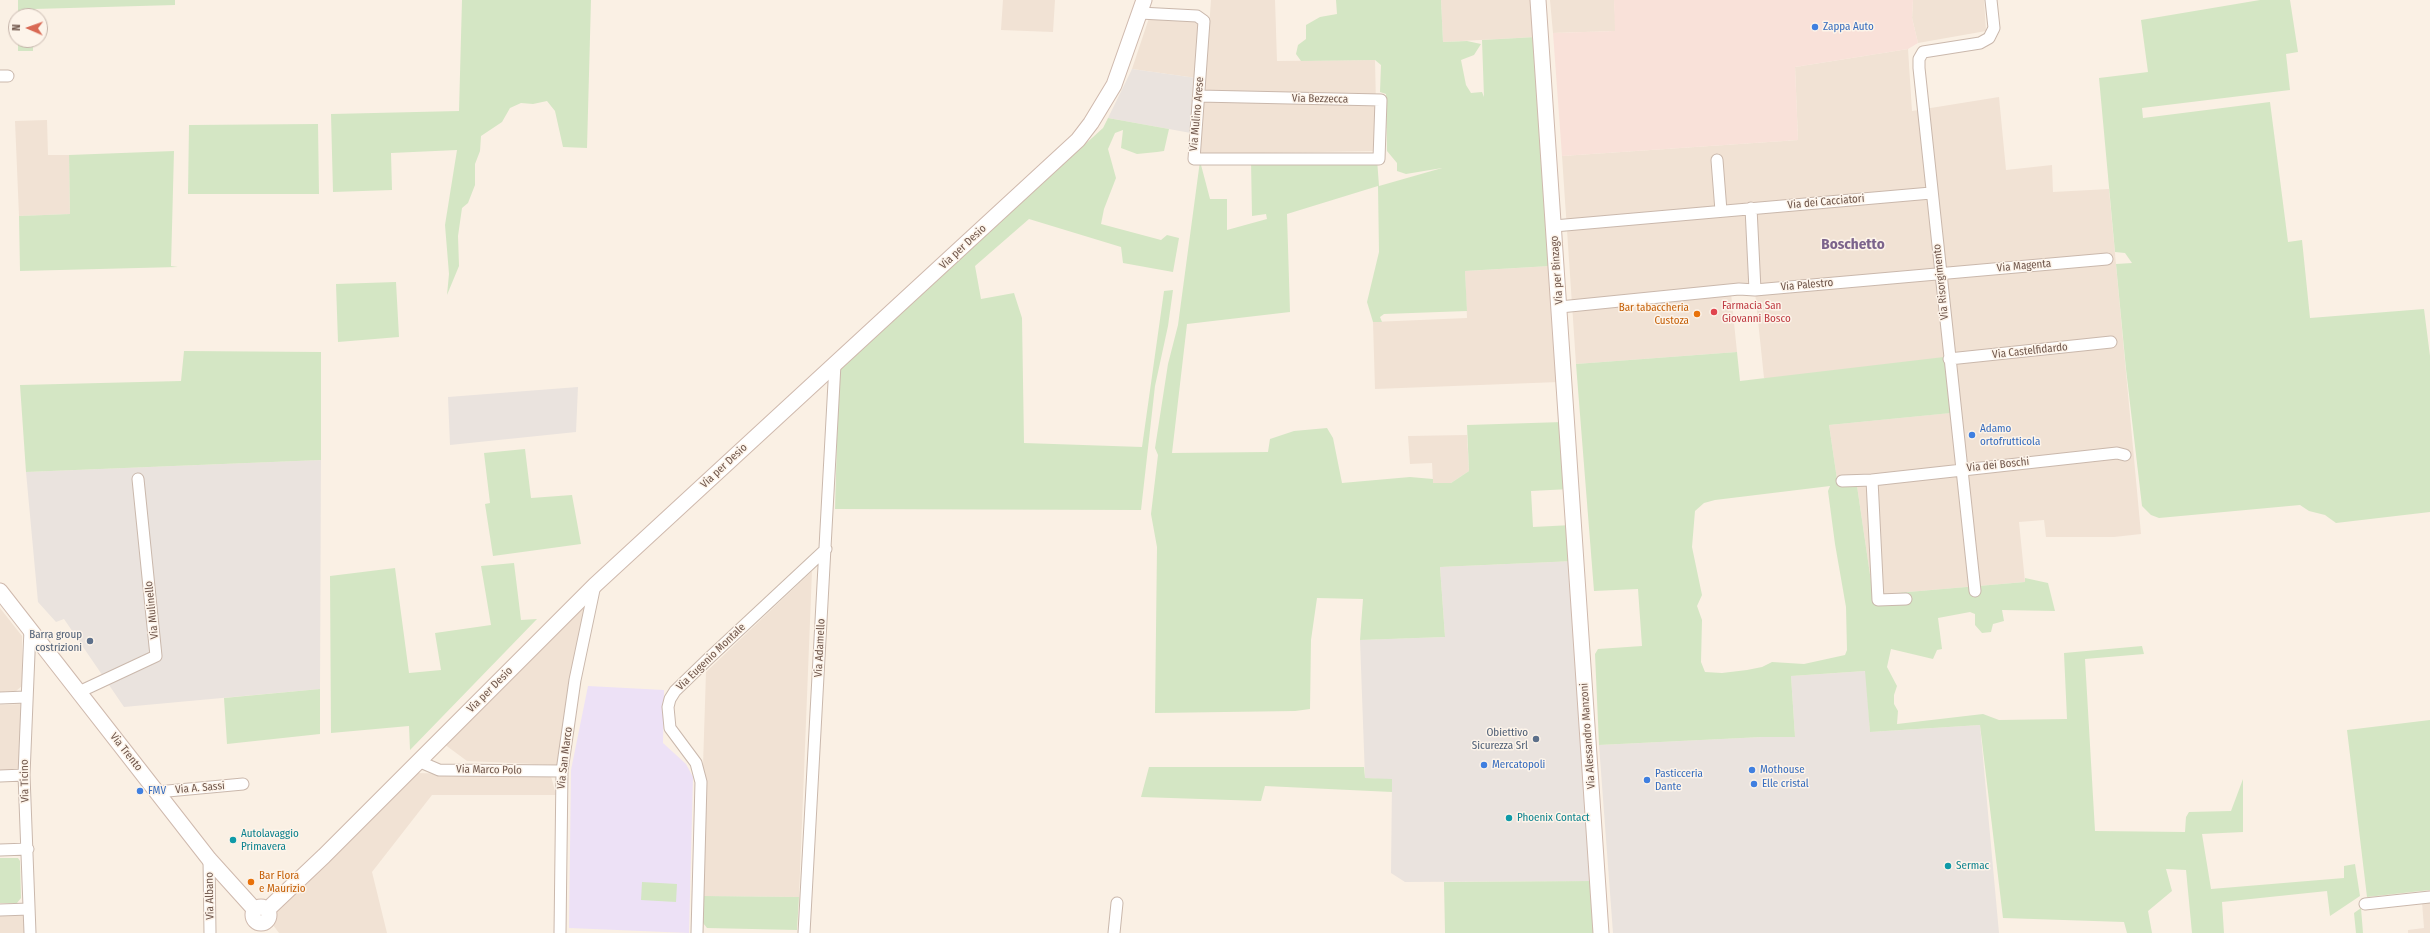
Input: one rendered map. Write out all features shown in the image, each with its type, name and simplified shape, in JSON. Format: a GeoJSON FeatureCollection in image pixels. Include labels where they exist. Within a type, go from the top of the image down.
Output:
{"type":"FeatureCollection","features":[{"type":"Feature","properties":{"kind":"street","name":"Via per Binzago"},"geometry":{"type":"LineString","coordinates":[[1538,0],[1576,539]]}},
{"type":"Feature","properties":{"kind":"street","name":"Via Risorgimento"},"geometry":{"type":"LineString","coordinates":[[1975,591],[1931,192],[1919,59],[1923,52],[1980,43],[1989,38],[1994,28],[1991,0]]}},
{"type":"Feature","properties":{"kind":"street","name":"Via Mulino Arese"},"geometry":{"type":"LineString","coordinates":[[1142,7],[1201,17],[1204,21],[1194,159],[1379,159]]}},
{"type":"Feature","properties":{"kind":"street","name":"Via per Desio"},"geometry":{"type":"LineString","coordinates":[[265,919],[324,856],[595,585],[1058,160],[1085,131],[1114,85],[1142,7]]}},
{"type":"Feature","properties":{"kind":"street","name":"Via Bezzecca"},"geometry":{"type":"LineString","coordinates":[[1199,96],[1381,100],[1379,159]]}},
{"type":"Feature","properties":{"kind":"street"},"geometry":{"type":"LineString","coordinates":[[1717,160],[1721,211]]}},
{"type":"Feature","properties":{"kind":"street","name":"Via dei Cacciatori"},"geometry":{"type":"LineString","coordinates":[[1554,226],[1931,192]]}},
{"type":"Feature","properties":{"kind":"street"},"geometry":{"type":"LineString","coordinates":[[1751,208],[1755,290]]}},
{"type":"Feature","properties":{"kind":"street","name":"Via Magenta"},"geometry":{"type":"LineString","coordinates":[[1940,273],[2107,259]]}},
{"type":"Feature","properties":{"kind":"street","name":"Via Palestro"},"geometry":{"type":"LineString","coordinates":[[1560,307],[1739,289],[1755,290],[1940,273]]}},
{"type":"Feature","properties":{"kind":"street","name":"Via Castelfidardo"},"geometry":{"type":"LineString","coordinates":[[1950,359],[2111,342]]}},
{"type":"Feature","properties":{"kind":"street","name":"Via Adamello"},"geometry":{"type":"LineString","coordinates":[[804,933],[835,364]]}},
{"type":"Feature","properties":{"kind":"street","name":"Via dei Boschi"},"geometry":{"type":"LineString","coordinates":[[1842,481],[1872,480],[2117,453],[2125,455]]}},
{"type":"Feature","properties":{"kind":"street","name":"Via Mulinello"},"geometry":{"type":"LineString","coordinates":[[79,692],[156,656],[138,479]]}},
{"type":"Feature","properties":{"kind":"street"},"geometry":{"type":"LineString","coordinates":[[1872,480],[1878,600],[1906,599]]}},
{"type":"Feature","properties":{"kind":"street","name":"Via Alessandro Manzoni"},"geometry":{"type":"LineString","coordinates":[[1576,539],[1601,933]]}},
{"type":"Feature","properties":{"kind":"street","name":"Via Eugenio Montale"},"geometry":{"type":"LineString","coordinates":[[697,933],[701,782],[696,763],[670,728],[668,707],[670,699],[703,664],[826,549]]}},
{"type":"Feature","properties":{"kind":"street","name":"Via San Marco"},"geometry":{"type":"LineString","coordinates":[[560,933],[562,771],[576,680],[595,585]]}},
{"type":"Feature","properties":{"kind":"street","name":"Via Trento"},"geometry":{"type":"LineString","coordinates":[[0,591],[209,859],[265,919]]}},
{"type":"Feature","properties":{"kind":"street","name":"Via Ticino"},"geometry":{"type":"LineString","coordinates":[[30,629],[26,697],[24,775],[28,848],[30,933]]}},
{"type":"Feature","properties":{"kind":"street"},"geometry":{"type":"LineString","coordinates":[[0,698],[26,697]]}},
{"type":"Feature","properties":{"kind":"street","name":"Via Marco Polo"},"geometry":{"type":"LineString","coordinates":[[418,761],[439,770],[562,771]]}},
{"type":"Feature","properties":{"kind":"street"},"geometry":{"type":"LineString","coordinates":[[0,776],[24,775]]}},
{"type":"Feature","properties":{"kind":"street","name":"Via A. Sassi"},"geometry":{"type":"LineString","coordinates":[[157,792],[242,784]]}},
{"type":"Feature","properties":{"kind":"street"},"geometry":{"type":"LineString","coordinates":[[0,850],[28,848]]}},
{"type":"Feature","properties":{"kind":"street","name":"Via Albano"},"geometry":{"type":"LineString","coordinates":[[209,859],[210,933]]}},
{"type":"Feature","properties":{"kind":"street"},"geometry":{"type":"LineString","coordinates":[[2365,904],[2430,897]]}},
{"type":"Feature","properties":{"kind":"street"},"geometry":{"type":"LineString","coordinates":[[1114,933],[1117,903]]}},
{"type":"Feature","properties":{"kind":"street"},"geometry":{"type":"LineString","coordinates":[[0,910],[29,909]]}},
{"type":"Feature","properties":{"kind":"shaded area"},"geometry":{"type":"Polygon","coordinates":[[[1003,0],[1055,0],[1053,32],[1001,30],[1003,0]]]}},
{"type":"Feature","properties":{"kind":"shaded area"},"geometry":{"type":"Polygon","coordinates":[[[1211,0],[1275,0],[1277,61],[1375,60],[1377,151],[1200,154],[1211,0]]]}},
{"type":"Feature","properties":{"kind":"shaded area"},"geometry":{"type":"Polygon","coordinates":[[[1441,0],[1533,0],[1536,37],[1443,42],[1441,0]]]}},
{"type":"Feature","properties":{"kind":"shaded area"},"geometry":{"type":"Polygon","coordinates":[[[1550,0],[1614,0],[1616,31],[1553,33],[1550,0]]]}},
{"type":"Feature","properties":{"kind":"shaded area"},"geometry":{"type":"Polygon","coordinates":[[[1614,0],[1913,0],[1912,18],[1918,43],[1908,49],[1795,67],[1798,140],[1562,156],[1553,33],[1615,31],[1614,0]]]}},
{"type":"Feature","properties":{"kind":"shaded area"},"geometry":{"type":"Polygon","coordinates":[[[1913,0],[1984,0],[1986,31],[1918,43],[1912,18],[1913,0]]]}},
{"type":"Feature","properties":{"kind":"shaded area"},"geometry":{"type":"Polygon","coordinates":[[[1149,18],[1200,21],[1196,78],[1132,69],[1149,18]]]}},
{"type":"Feature","properties":{"kind":"shaded area"},"geometry":{"type":"Polygon","coordinates":[[[1908,49],[1912,111],[1999,97],[2006,170],[2052,165],[2053,192],[2109,189],[2141,534],[2114,537],[2046,537],[2044,520],[2019,522],[2025,582],[1873,595],[1857,486],[1838,486],[1829,425],[1950,413],[1764,378],[1755,292],[1731,293],[1737,352],[1576,364],[1562,156],[1798,140],[1795,67],[1908,49]]]}},
{"type":"Feature","properties":{"kind":"shaded area"},"geometry":{"type":"Polygon","coordinates":[[[1132,69],[1196,78],[1191,133],[1108,118],[1132,69]]]}},
{"type":"Feature","properties":{"kind":"shaded area"},"geometry":{"type":"Polygon","coordinates":[[[47,120],[48,155],[69,155],[70,214],[19,216],[15,121],[47,120]]]}},
{"type":"Feature","properties":{"kind":"shaded area"},"geometry":{"type":"Polygon","coordinates":[[[1550,266],[1559,382],[1375,389],[1373,322],[1467,318],[1465,271],[1550,266]]]}},
{"type":"Feature","properties":{"kind":"shaded area"},"geometry":{"type":"Polygon","coordinates":[[[578,387],[576,432],[450,445],[448,397],[578,387]]]}},
{"type":"Feature","properties":{"kind":"shaded area"},"geometry":{"type":"Polygon","coordinates":[[[1467,435],[1469,471],[1451,483],[1433,483],[1432,463],[1410,464],[1408,436],[1467,435]]]}},
{"type":"Feature","properties":{"kind":"shaded area"},"geometry":{"type":"Polygon","coordinates":[[[321,460],[320,689],[124,707],[64,619],[56,622],[38,602],[26,472],[321,460]]]}},
{"type":"Feature","properties":{"kind":"shaded area"},"geometry":{"type":"Polygon","coordinates":[[[1574,561],[1593,881],[1405,882],[1391,873],[1392,780],[1365,778],[1360,640],[1445,637],[1440,567],[1574,561]]]}},
{"type":"Feature","properties":{"kind":"shaded area"},"geometry":{"type":"Polygon","coordinates":[[[812,571],[799,897],[704,896],[703,766],[706,672],[812,571]]]}},
{"type":"Feature","properties":{"kind":"shaded area"},"geometry":{"type":"Polygon","coordinates":[[[586,602],[557,765],[467,761],[444,744],[586,602]]]}},
{"type":"Feature","properties":{"kind":"shaded area"},"geometry":{"type":"Polygon","coordinates":[[[0,608],[22,636],[22,686],[16,691],[0,692],[0,608]]]}},
{"type":"Feature","properties":{"kind":"shaded area"},"geometry":{"type":"Polygon","coordinates":[[[1866,671],[1870,732],[1980,725],[1999,933],[1613,933],[1599,745],[1762,737],[1795,737],[1791,676],[1866,671]]]}},
{"type":"Feature","properties":{"kind":"shaded area"},"geometry":{"type":"Polygon","coordinates":[[[588,686],[664,690],[663,743],[686,764],[693,777],[689,933],[569,928],[571,770],[588,686]]]}},
{"type":"Feature","properties":{"kind":"shaded area"},"geometry":{"type":"Polygon","coordinates":[[[21,704],[21,771],[0,772],[0,705],[21,704]]]}},
{"type":"Feature","properties":{"kind":"shaded area"},"geometry":{"type":"Polygon","coordinates":[[[415,773],[551,776],[556,795],[432,795],[372,872],[387,933],[279,933],[267,917],[415,773]]]}},
{"type":"Feature","properties":{"kind":"shaded area"},"geometry":{"type":"Polygon","coordinates":[[[2430,901],[2430,933],[2408,933],[2408,930],[2424,928],[2422,902],[2430,901]]]}},
{"type":"Feature","properties":{"kind":"shaded area"},"geometry":{"type":"Polygon","coordinates":[[[25,913],[25,933],[0,933],[0,914],[25,913]]]}},
{"type":"Feature","properties":{"kind":"green space"},"geometry":{"type":"Polygon","coordinates":[[[18,0],[175,0],[175,5],[18,8],[18,0]]]}},
{"type":"Feature","properties":{"kind":"green space"},"geometry":{"type":"Polygon","coordinates":[[[462,0],[591,0],[587,148],[563,147],[555,111],[547,101],[533,104],[521,103],[510,108],[502,122],[481,136],[480,151],[475,164],[475,185],[468,203],[462,208],[458,236],[459,266],[447,295],[449,274],[445,225],[457,150],[391,153],[392,190],[333,192],[331,114],[459,111],[462,0]]]}},
{"type":"Feature","properties":{"kind":"green space"},"geometry":{"type":"Polygon","coordinates":[[[1336,0],[1441,0],[1443,42],[1467,41],[1481,44],[1474,55],[1461,60],[1466,85],[1471,93],[1482,92],[1484,97],[1482,40],[1536,37],[1550,266],[1465,271],[1467,311],[1384,314],[1380,317],[1382,322],[1373,322],[1367,302],[1379,252],[1378,186],[1287,214],[1290,312],[1187,324],[1172,453],[1268,452],[1270,439],[1294,431],[1327,428],[1333,438],[1342,483],[1410,477],[1433,479],[1433,483],[1451,483],[1469,471],[1467,425],[1563,422],[1570,489],[1531,491],[1533,527],[1572,525],[1574,561],[1440,567],[1445,637],[1360,640],[1363,599],[1317,598],[1311,640],[1310,709],[1295,711],[1155,713],[1157,547],[1151,514],[1158,455],[1155,448],[1168,364],[1178,325],[1200,161],[1210,199],[1227,199],[1227,230],[1267,219],[1266,214],[1252,216],[1251,161],[1377,159],[1379,186],[1442,168],[1406,174],[1397,171],[1397,163],[1387,151],[1386,94],[1380,92],[1381,65],[1375,60],[1301,61],[1296,54],[1298,45],[1306,39],[1306,25],[1320,17],[1337,14],[1336,0]]]}},
{"type":"Feature","properties":{"kind":"green space"},"geometry":{"type":"Polygon","coordinates":[[[2260,0],[2290,0],[2298,52],[2286,54],[2290,90],[2142,108],[2143,118],[2270,102],[2288,242],[2302,240],[2310,318],[2424,309],[2430,356],[2430,512],[2336,523],[2325,515],[2309,511],[2300,505],[2159,518],[2151,515],[2142,506],[2126,369],[2116,264],[2132,263],[2125,253],[2115,252],[2099,78],[2148,72],[2141,20],[2260,0]]]}},
{"type":"Feature","properties":{"kind":"green space"},"geometry":{"type":"Polygon","coordinates":[[[18,48],[33,48],[33,51],[18,51],[18,48]]]}},
{"type":"Feature","properties":{"kind":"green space"},"geometry":{"type":"Polygon","coordinates":[[[1108,118],[1169,129],[1164,151],[1137,154],[1121,148],[1123,130],[1115,133],[1108,149],[1116,178],[1104,209],[1101,224],[1161,240],[1167,235],[1179,238],[1173,272],[1123,263],[1121,247],[1029,219],[975,266],[981,299],[1014,293],[1022,318],[1024,443],[1142,447],[1164,291],[1173,290],[1168,326],[1155,386],[1141,510],[835,509],[839,370],[903,309],[1103,128],[1108,118]]]}},
{"type":"Feature","properties":{"kind":"green space"},"geometry":{"type":"Polygon","coordinates":[[[318,124],[319,194],[188,194],[189,125],[318,124]]]}},
{"type":"Feature","properties":{"kind":"green space"},"geometry":{"type":"Polygon","coordinates":[[[174,151],[171,266],[178,267],[20,271],[19,216],[70,214],[69,155],[174,151]]]}},
{"type":"Feature","properties":{"kind":"green space"},"geometry":{"type":"Polygon","coordinates":[[[396,282],[399,337],[338,342],[336,284],[396,282]]]}},
{"type":"Feature","properties":{"kind":"green space"},"geometry":{"type":"Polygon","coordinates":[[[184,351],[321,352],[321,460],[26,472],[20,385],[181,381],[184,351]]]}},
{"type":"Feature","properties":{"kind":"green space"},"geometry":{"type":"Polygon","coordinates":[[[1737,352],[1740,381],[1944,357],[1951,413],[1829,425],[1838,486],[1857,486],[1873,595],[2025,582],[2025,578],[2048,583],[2055,611],[2002,610],[2004,621],[1993,624],[1991,632],[1982,633],[1975,625],[1975,614],[1970,612],[1938,618],[1942,649],[1937,650],[1933,659],[1891,649],[1887,667],[1897,686],[1894,695],[1894,704],[1898,711],[1897,724],[1983,714],[1999,720],[2067,719],[2064,653],[2142,646],[2144,654],[2085,659],[2095,831],[2185,832],[2186,817],[2189,812],[2231,811],[2243,779],[2243,832],[2202,834],[2211,889],[2344,878],[2344,866],[2355,864],[2360,896],[2330,916],[2327,891],[2222,902],[2224,933],[2192,933],[2186,870],[2166,869],[2172,891],[2148,911],[2152,933],[2127,933],[2124,922],[2003,918],[1980,725],[1870,732],[1865,671],[1791,676],[1795,737],[1762,737],[1599,745],[1595,654],[1598,649],[1642,646],[1638,589],[1594,591],[1576,364],[1737,352]],[[1830,486],[1715,500],[1704,503],[1695,511],[1692,547],[1702,595],[1697,606],[1702,620],[1701,662],[1705,672],[1722,673],[1747,670],[1762,667],[1772,662],[1804,664],[1845,655],[1847,650],[1846,607],[1835,544],[1828,491],[1830,486]]]}},
{"type":"Feature","properties":{"kind":"green space"},"geometry":{"type":"Polygon","coordinates":[[[525,449],[531,498],[572,495],[581,544],[493,556],[485,504],[490,503],[484,453],[525,449]]]}},
{"type":"Feature","properties":{"kind":"green space"},"geometry":{"type":"Polygon","coordinates":[[[514,563],[521,620],[537,619],[410,750],[409,726],[331,733],[330,576],[395,568],[409,673],[441,670],[435,633],[491,625],[481,566],[514,563]]]}},
{"type":"Feature","properties":{"kind":"green space"},"geometry":{"type":"Polygon","coordinates":[[[320,689],[320,734],[227,744],[224,698],[320,689]]]}},
{"type":"Feature","properties":{"kind":"green space"},"geometry":{"type":"Polygon","coordinates":[[[2430,720],[2430,890],[2367,897],[2347,730],[2430,720]]]}},
{"type":"Feature","properties":{"kind":"green space"},"geometry":{"type":"Polygon","coordinates":[[[1149,767],[1364,767],[1365,778],[1392,779],[1392,792],[1265,786],[1261,801],[1141,797],[1149,767]]]}},
{"type":"Feature","properties":{"kind":"green space"},"geometry":{"type":"Polygon","coordinates":[[[0,858],[18,858],[20,861],[21,898],[17,903],[0,903],[0,858]]]}},
{"type":"Feature","properties":{"kind":"green space"},"geometry":{"type":"Polygon","coordinates":[[[1593,881],[1596,933],[1445,933],[1444,882],[1593,881]]]}},
{"type":"Feature","properties":{"kind":"green space"},"geometry":{"type":"Polygon","coordinates":[[[642,882],[677,884],[676,902],[641,900],[642,882]]]}},
{"type":"Feature","properties":{"kind":"green space"},"geometry":{"type":"Polygon","coordinates":[[[704,896],[799,897],[797,930],[707,928],[703,923],[704,896]]]}},
{"type":"Feature","properties":{"kind":"green space"},"geometry":{"type":"Polygon","coordinates":[[[2361,908],[2363,933],[2356,933],[2354,913],[2361,908]]]}},
{"type":"Feature","properties":{"kind":"place","name":"Zappa Auto"},"geometry":{"type":"Point","coordinates":[1815,27]}},
{"type":"Feature","properties":{"kind":"place","name":"Farmacia San Giovanni Bosco"},"geometry":{"type":"Point","coordinates":[1714,312]}},
{"type":"Feature","properties":{"kind":"place","name":"Bar tabaccheria Custoza"},"geometry":{"type":"Point","coordinates":[1697,314]}},
{"type":"Feature","properties":{"kind":"place","name":"Adamo ortofrutticola"},"geometry":{"type":"Point","coordinates":[1972,435]}},
{"type":"Feature","properties":{"kind":"place","name":"Barra group costrizioni"},"geometry":{"type":"Point","coordinates":[90,641]}},
{"type":"Feature","properties":{"kind":"place","name":"Obiettivo Sicurezza Srl"},"geometry":{"type":"Point","coordinates":[1536,739]}},
{"type":"Feature","properties":{"kind":"place","name":"Mercatopoli"},"geometry":{"type":"Point","coordinates":[1484,765]}},
{"type":"Feature","properties":{"kind":"place","name":"Mothouse"},"geometry":{"type":"Point","coordinates":[1752,770]}},
{"type":"Feature","properties":{"kind":"place","name":"Pasticceria Dante"},"geometry":{"type":"Point","coordinates":[1647,780]}},
{"type":"Feature","properties":{"kind":"place","name":"Elle cristal"},"geometry":{"type":"Point","coordinates":[1754,784]}},
{"type":"Feature","properties":{"kind":"place","name":"FMV"},"geometry":{"type":"Point","coordinates":[140,791]}},
{"type":"Feature","properties":{"kind":"place","name":"Phoenix Contact"},"geometry":{"type":"Point","coordinates":[1509,818]}},
{"type":"Feature","properties":{"kind":"place","name":"Autolavaggio Primavera"},"geometry":{"type":"Point","coordinates":[233,840]}},
{"type":"Feature","properties":{"kind":"place","name":"Sermac"},"geometry":{"type":"Point","coordinates":[1948,866]}},
{"type":"Feature","properties":{"kind":"place","name":"Bar Flora e Maurizio"},"geometry":{"type":"Point","coordinates":[251,882]}},
{"type":"Feature","properties":{"kind":"district","name":"Boschetto"},"geometry":{"type":"Point","coordinates":[1853,245]}}]}
